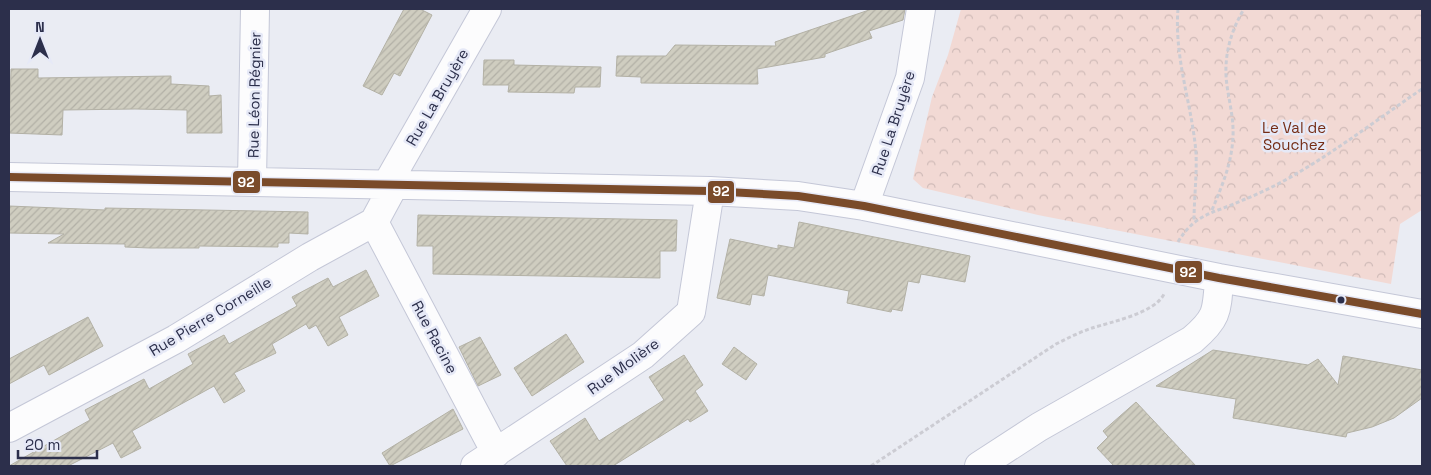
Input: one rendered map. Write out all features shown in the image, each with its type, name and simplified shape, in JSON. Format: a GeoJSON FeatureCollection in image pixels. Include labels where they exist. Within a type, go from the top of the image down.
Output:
{"type":"FeatureCollection","features":[{"type":"Feature","properties":{"kind":"street","name":"Rue Léon Régnier"},"geometry":{"type":"LineString","coordinates":[[252,181],[255,9]]}},
{"type":"Feature","properties":{"kind":"street","name":"Rue La Bruyère"},"geometry":{"type":"LineString","coordinates":[[390,185],[488,9]]}},
{"type":"Feature","properties":{"kind":"street","name":"Rue La Bruyère"},"geometry":{"type":"LineString","coordinates":[[864,206],[910,78],[921,9]]}},
{"type":"Feature","properties":{"kind":"street"},"geometry":{"type":"LineString","coordinates":[[9,177],[710,191],[798,196],[864,206],[1219,278],[1422,314]]}},
{"type":"Feature","properties":{"kind":"street"},"geometry":{"type":"LineString","coordinates":[[374,222],[390,185]]}},
{"type":"Feature","properties":{"kind":"street","name":"Rue Molière"},"geometry":{"type":"LineString","coordinates":[[485,460],[643,355],[691,312],[710,191]]}},
{"type":"Feature","properties":{"kind":"street","name":"Rue Pierre Corneille"},"geometry":{"type":"LineString","coordinates":[[9,428],[176,339],[310,256],[374,222]]}},
{"type":"Feature","properties":{"kind":"street","name":"Rue Racine"},"geometry":{"type":"LineString","coordinates":[[374,222],[485,460]]}},
{"type":"Feature","properties":{"kind":"street"},"geometry":{"type":"LineString","coordinates":[[979,466],[1039,426],[1192,340],[1209,326],[1216,314],[1219,278]]}},
{"type":"Feature","properties":{"kind":"path"},"geometry":{"type":"LineString","coordinates":[[1178,9],[1180,66],[1196,153],[1194,222]]}},
{"type":"Feature","properties":{"kind":"path"},"geometry":{"type":"LineString","coordinates":[[1212,211],[1225,181],[1233,136],[1226,76],[1226,58],[1234,29],[1244,9]]}},
{"type":"Feature","properties":{"kind":"path"},"geometry":{"type":"LineString","coordinates":[[1301,171],[1422,89]]}},
{"type":"Feature","properties":{"kind":"path"},"geometry":{"type":"LineString","coordinates":[[871,466],[1056,344]]}},
{"type":"Feature","properties":{"kind":"green space","name":"Le Val de Souchez"},"geometry":{"type":"Polygon","coordinates":[[[961,9],[1422,9],[1422,210],[1400,224],[1391,284],[1038,215],[923,188],[913,179],[915,169],[932,97],[948,55],[961,9]]]}},
{"type":"Feature","properties":{"kind":"building"},"geometry":{"type":"Polygon","coordinates":[[[404,9],[420,9],[432,15],[400,76],[394,73],[382,95],[363,86],[404,9]]]}},
{"type":"Feature","properties":{"kind":"building"},"geometry":{"type":"Polygon","coordinates":[[[872,9],[905,9],[903,20],[869,31],[872,38],[825,54],[825,57],[757,69],[758,84],[641,83],[641,77],[616,76],[617,56],[666,56],[675,45],[776,46],[775,42],[872,9]]]}},
{"type":"Feature","properties":{"kind":"building"},"geometry":{"type":"Polygon","coordinates":[[[484,60],[514,60],[514,65],[601,67],[600,87],[575,87],[574,93],[508,92],[509,85],[483,85],[484,60]]]}},
{"type":"Feature","properties":{"kind":"building"},"geometry":{"type":"Polygon","coordinates":[[[11,69],[38,69],[38,78],[171,76],[171,84],[209,86],[209,96],[221,95],[222,133],[187,133],[187,110],[135,109],[63,110],[62,135],[9,133],[11,69]]]}},
{"type":"Feature","properties":{"kind":"building"},"geometry":{"type":"Polygon","coordinates":[[[9,206],[105,210],[105,208],[308,212],[308,234],[289,233],[289,243],[278,243],[278,247],[199,246],[199,248],[150,248],[125,247],[125,244],[48,243],[64,234],[9,233],[9,206]]]}},
{"type":"Feature","properties":{"kind":"building"},"geometry":{"type":"Polygon","coordinates":[[[418,215],[677,220],[676,251],[660,251],[660,278],[433,274],[433,246],[417,246],[418,215]]]}},
{"type":"Feature","properties":{"kind":"building"},"geometry":{"type":"Polygon","coordinates":[[[799,222],[970,256],[965,282],[921,274],[919,283],[908,281],[902,311],[892,309],[891,312],[847,303],[849,291],[768,275],[764,296],[752,294],[750,305],[717,298],[730,239],[778,249],[778,245],[794,248],[799,222]]]}},
{"type":"Feature","properties":{"kind":"building"},"geometry":{"type":"Polygon","coordinates":[[[366,270],[379,296],[339,317],[348,335],[339,340],[328,346],[316,325],[309,329],[306,324],[272,344],[276,353],[234,373],[245,391],[224,403],[214,386],[132,431],[141,448],[121,458],[113,443],[68,466],[9,466],[90,420],[85,410],[144,379],[149,389],[193,364],[188,354],[224,335],[229,344],[297,306],[292,297],[328,278],[333,287],[366,270]]]}},
{"type":"Feature","properties":{"kind":"building"},"geometry":{"type":"Polygon","coordinates":[[[88,317],[103,346],[49,375],[44,365],[9,384],[9,359],[88,317]]]}},
{"type":"Feature","properties":{"kind":"building"},"geometry":{"type":"Polygon","coordinates":[[[566,334],[584,362],[532,396],[514,368],[566,334]]]}},
{"type":"Feature","properties":{"kind":"building"},"geometry":{"type":"Polygon","coordinates":[[[480,337],[501,375],[478,386],[459,347],[480,337]]]}},
{"type":"Feature","properties":{"kind":"building"},"geometry":{"type":"Polygon","coordinates":[[[734,347],[757,364],[746,380],[722,364],[734,347]]]}},
{"type":"Feature","properties":{"kind":"building"},"geometry":{"type":"Polygon","coordinates":[[[1213,350],[1308,365],[1318,359],[1338,385],[1343,356],[1422,370],[1422,398],[1394,418],[1372,427],[1347,433],[1346,437],[1233,418],[1236,399],[1156,386],[1213,350]]]}},
{"type":"Feature","properties":{"kind":"building"},"geometry":{"type":"Polygon","coordinates":[[[684,355],[703,385],[695,391],[708,411],[690,422],[688,419],[613,466],[567,466],[550,441],[585,418],[599,441],[664,400],[649,377],[684,355]]]}},
{"type":"Feature","properties":{"kind":"building"},"geometry":{"type":"Polygon","coordinates":[[[1136,402],[1196,466],[1114,466],[1097,448],[1108,437],[1103,431],[1136,402]]]}},
{"type":"Feature","properties":{"kind":"building"},"geometry":{"type":"Polygon","coordinates":[[[453,409],[463,429],[390,466],[382,453],[453,409]]]}},
{"type":"Feature","properties":{"kind":"transit line","name":"92"},"geometry":{"type":"LineString","coordinates":[[9,177],[710,191],[798,196],[864,206],[1219,278],[1422,314]]}}]}
